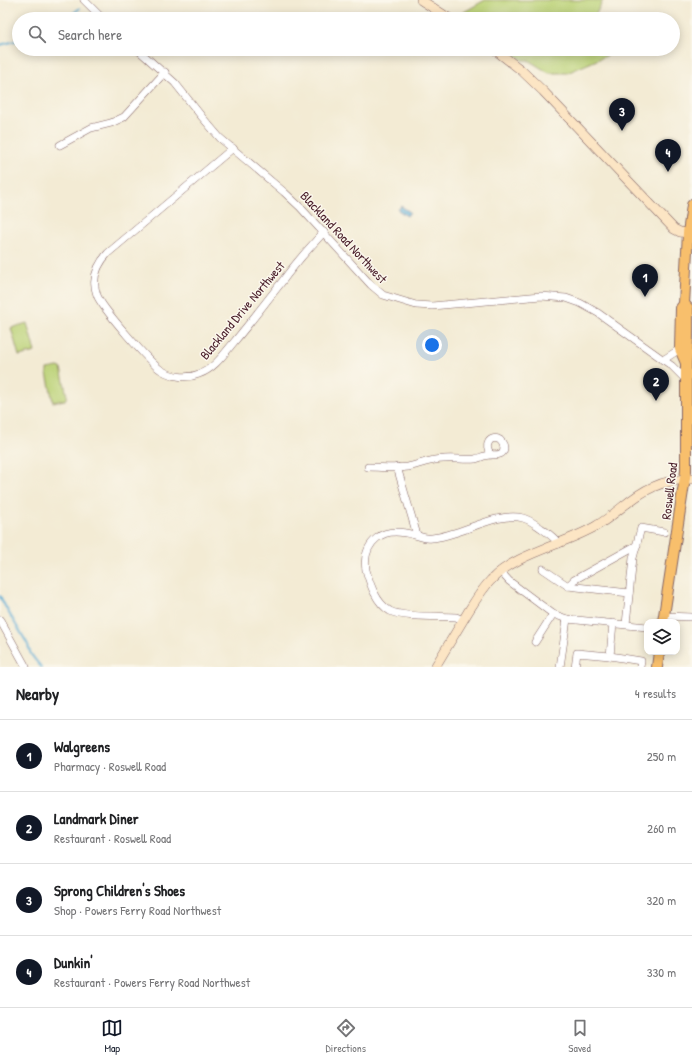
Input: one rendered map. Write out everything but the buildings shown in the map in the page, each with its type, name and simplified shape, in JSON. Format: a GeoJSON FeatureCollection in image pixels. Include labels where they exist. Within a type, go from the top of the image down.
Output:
{"type":"FeatureCollection","features":[{"type":"Feature","properties":{"kind":"main road","name":"Roswell Road"},"geometry":{"type":"LineString","coordinates":[[663,619],[688,479],[686,471],[689,383],[686,363],[680,349],[681,308],[684,304],[688,233],[692,205]]}},
{"type":"Feature","properties":{"kind":"main road","name":"Roswell Road"},"geometry":{"type":"LineString","coordinates":[[684,304],[688,308],[688,349],[686,363]]}},
{"type":"Feature","properties":{"kind":"main road"},"geometry":{"type":"LineString","coordinates":[[657,667],[659,655]]}},
{"type":"Feature","properties":{"kind":"street"},"geometry":{"type":"LineString","coordinates":[[84,0],[96,12]]}},
{"type":"Feature","properties":{"kind":"street"},"geometry":{"type":"LineString","coordinates":[[422,0],[440,12]]}},
{"type":"Feature","properties":{"kind":"street","name":"Blackland Road Northwest"},"geometry":{"type":"LineString","coordinates":[[146,56],[165,72],[184,92],[210,127],[284,192],[383,295],[416,305],[432,306],[541,296],[566,298],[580,303],[594,311],[663,360],[689,383]]}},
{"type":"Feature","properties":{"kind":"street"},"geometry":{"type":"LineString","coordinates":[[503,56],[521,70],[543,91],[674,229],[680,232],[688,233]]}},
{"type":"Feature","properties":{"kind":"street"},"geometry":{"type":"LineString","coordinates":[[60,145],[91,128],[111,123],[124,117],[165,72]]}},
{"type":"Feature","properties":{"kind":"street","name":"Blackland Drive Northwest"},"geometry":{"type":"LineString","coordinates":[[233,148],[108,253],[101,261],[97,269],[95,287],[100,302],[155,366],[169,374],[183,377],[198,375],[212,367],[255,318],[281,282],[324,232]]}},
{"type":"Feature","properties":{"kind":"street"},"geometry":{"type":"LineString","coordinates":[[663,360],[680,349]]}},
{"type":"Feature","properties":{"kind":"street"},"geometry":{"type":"LineString","coordinates":[[368,467],[406,467],[443,459],[476,459],[490,455]]}},
{"type":"Feature","properties":{"kind":"street"},"geometry":{"type":"LineString","coordinates":[[397,467],[417,535]]}},
{"type":"Feature","properties":{"kind":"street"},"geometry":{"type":"LineString","coordinates":[[435,667],[483,589],[500,571],[520,559],[559,544],[598,526],[633,498],[646,490],[664,483],[688,479]]}},
{"type":"Feature","properties":{"kind":"street"},"geometry":{"type":"LineString","coordinates":[[463,620],[456,617],[400,614],[390,611],[384,606],[376,594],[368,577],[366,552],[370,546],[377,538],[386,533],[396,532],[417,535],[422,538],[436,538],[500,518],[512,516],[523,518],[532,522],[553,536],[559,544]]}},
{"type":"Feature","properties":{"kind":"street"},"geometry":{"type":"LineString","coordinates":[[626,624],[633,558],[641,528],[664,532]]}},
{"type":"Feature","properties":{"kind":"street"},"geometry":{"type":"LineString","coordinates":[[568,586],[574,580],[637,545]]}},
{"type":"Feature","properties":{"kind":"street"},"geometry":{"type":"LineString","coordinates":[[543,569],[568,586],[629,593]]}},
{"type":"Feature","properties":{"kind":"street"},"geometry":{"type":"LineString","coordinates":[[500,571],[509,581],[553,614],[567,618],[644,627]]}},
{"type":"Feature","properties":{"kind":"street"},"geometry":{"type":"LineString","coordinates":[[535,642],[553,614]]}},
{"type":"Feature","properties":{"kind":"street"},"geometry":{"type":"LineString","coordinates":[[663,619],[692,616]]}},
{"type":"Feature","properties":{"kind":"street"},"geometry":{"type":"LineString","coordinates":[[560,667],[567,618]]}},
{"type":"Feature","properties":{"kind":"street"},"geometry":{"type":"LineString","coordinates":[[0,620],[26,667]]}},
{"type":"Feature","properties":{"kind":"street"},"geometry":{"type":"LineString","coordinates":[[610,656],[613,623]]}},
{"type":"Feature","properties":{"kind":"street"},"geometry":{"type":"LineString","coordinates":[[575,667],[577,653],[641,660],[640,667]]}},
{"type":"Feature","properties":{"kind":"green space"},"geometry":{"type":"Polygon","coordinates":[[[485,0],[603,0],[597,12],[464,12],[485,0]]]}},
{"type":"Feature","properties":{"kind":"green space"},"geometry":{"type":"Polygon","coordinates":[[[516,56],[606,56],[567,73],[549,73],[528,60],[522,60],[516,56]]]}},
{"type":"Feature","properties":{"kind":"green space"},"geometry":{"type":"Polygon","coordinates":[[[27,323],[35,352],[19,356],[11,328],[27,323]]]}},
{"type":"Feature","properties":{"kind":"green space"},"geometry":{"type":"Polygon","coordinates":[[[58,367],[61,368],[67,396],[65,400],[53,402],[47,369],[58,367]]]}},
{"type":"Feature","properties":{"kind":"water"},"geometry":{"type":"Polygon","coordinates":[[[401,206],[410,212],[407,216],[398,210],[401,206]]]}},
{"type":"Feature","properties":{"kind":"waterway"},"geometry":{"type":"LineString","coordinates":[[75,12],[80,8]]}},
{"type":"Feature","properties":{"kind":"waterway"},"geometry":{"type":"LineString","coordinates":[[0,45],[12,42]]}},
{"type":"Feature","properties":{"kind":"waterway"},"geometry":{"type":"LineString","coordinates":[[0,596],[9,614],[28,644],[31,654],[41,667]]}},
{"type":"Feature","properties":{"kind":"place","name":"Sprong Children's Shoes"},"geometry":{"type":"Point","coordinates":[622,131]}},
{"type":"Feature","properties":{"kind":"place","name":"Dunkin'"},"geometry":{"type":"Point","coordinates":[668,172]}},
{"type":"Feature","properties":{"kind":"place","name":"Walgreens"},"geometry":{"type":"Point","coordinates":[645,297]}},
{"type":"Feature","properties":{"kind":"place","name":"Landmark Diner"},"geometry":{"type":"Point","coordinates":[656,401]}}]}
